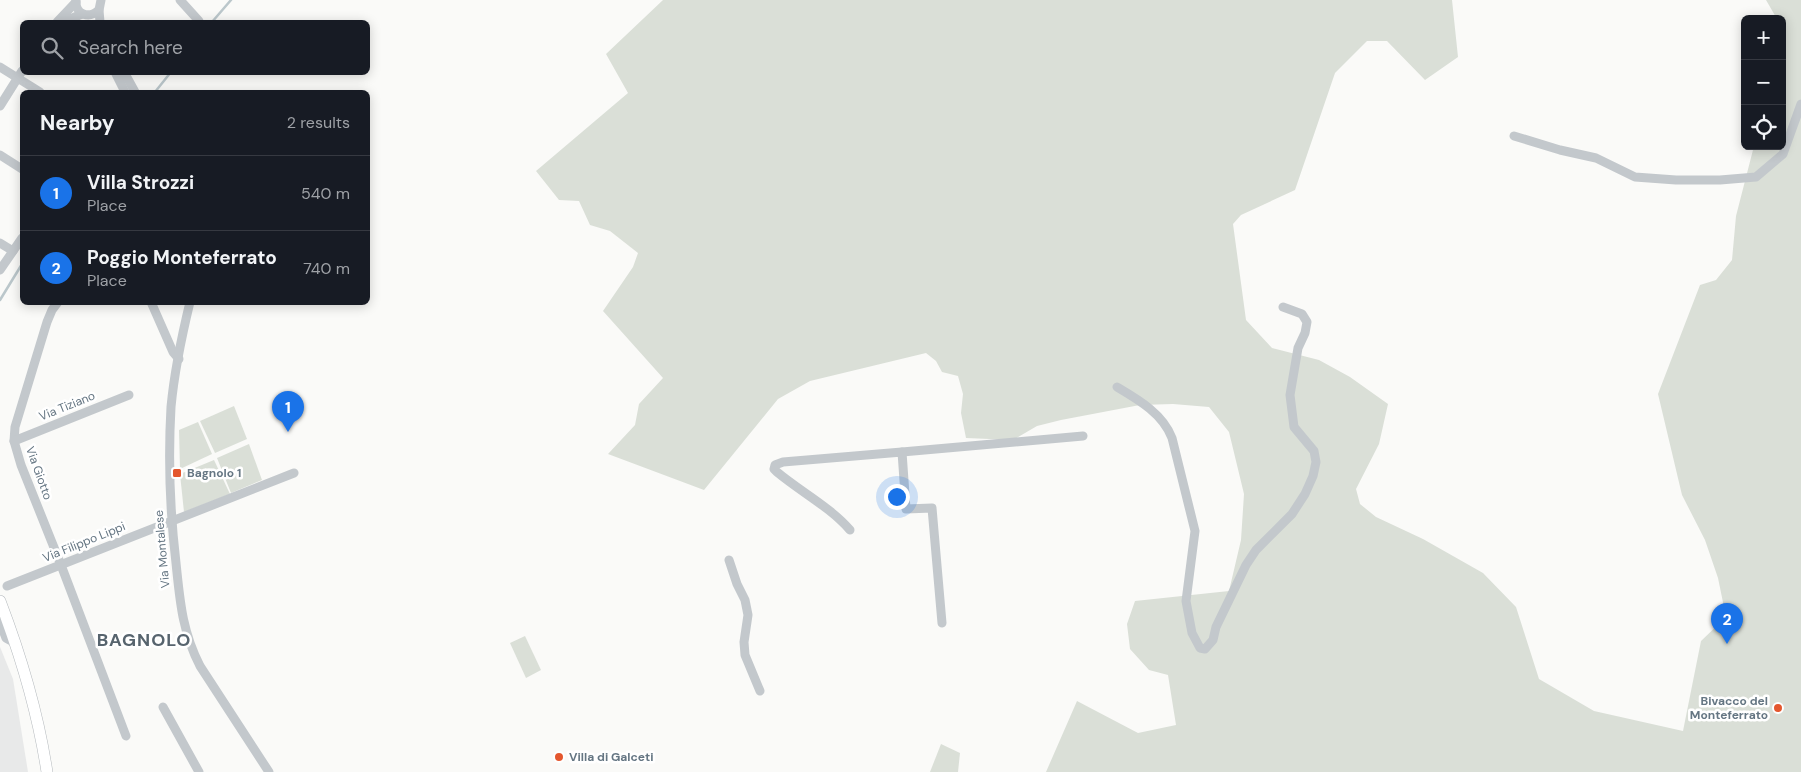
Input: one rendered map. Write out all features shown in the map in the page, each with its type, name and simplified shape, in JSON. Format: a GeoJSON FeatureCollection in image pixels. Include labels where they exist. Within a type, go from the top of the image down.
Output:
{"type":"FeatureCollection","features":[{"type":"Feature","properties":{"kind":"main road"},"geometry":{"type":"LineString","coordinates":[[0,601],[15,643],[38,723],[47,772]]}},
{"type":"Feature","properties":{"kind":"street"},"geometry":{"type":"LineString","coordinates":[[100,20],[101,0]]}},
{"type":"Feature","properties":{"kind":"street"},"geometry":{"type":"LineString","coordinates":[[180,0],[199,20]]}},
{"type":"Feature","properties":{"kind":"street"},"geometry":{"type":"LineString","coordinates":[[76,1],[78,9],[82,14]]}},
{"type":"Feature","properties":{"kind":"street"},"geometry":{"type":"LineString","coordinates":[[60,20],[76,1]]}},
{"type":"Feature","properties":{"kind":"street"},"geometry":{"type":"LineString","coordinates":[[68,20],[82,14],[94,14],[99,10]]}},
{"type":"Feature","properties":{"kind":"street"},"geometry":{"type":"LineString","coordinates":[[0,67],[20,74],[0,106]]}},
{"type":"Feature","properties":{"kind":"street"},"geometry":{"type":"LineString","coordinates":[[21,75],[38,90]]}},
{"type":"Feature","properties":{"kind":"street"},"geometry":{"type":"LineString","coordinates":[[116,75],[124,90]]}},
{"type":"Feature","properties":{"kind":"street"},"geometry":{"type":"LineString","coordinates":[[126,75],[134,90]]}},
{"type":"Feature","properties":{"kind":"street"},"geometry":{"type":"LineString","coordinates":[[1514,136],[1560,150],[1596,158],[1635,177],[1676,180],[1756,178],[1783,154],[1801,104]]}},
{"type":"Feature","properties":{"kind":"street"},"geometry":{"type":"LineString","coordinates":[[0,155],[20,168]]}},
{"type":"Feature","properties":{"kind":"street"},"geometry":{"type":"LineString","coordinates":[[0,270],[20,241]]}},
{"type":"Feature","properties":{"kind":"street"},"geometry":{"type":"LineString","coordinates":[[0,243],[13,251]]}},
{"type":"Feature","properties":{"kind":"street","name":"Via Giotto"},"geometry":{"type":"LineString","coordinates":[[56,305],[47,322],[15,427],[14,440],[21,465],[126,736]]}},
{"type":"Feature","properties":{"kind":"street"},"geometry":{"type":"LineString","coordinates":[[152,305],[173,352],[179,360]]}},
{"type":"Feature","properties":{"kind":"street","name":"Via Montalese"},"geometry":{"type":"LineString","coordinates":[[189,305],[171,406],[171,522],[181,614],[191,647],[205,673],[268,772]]}},
{"type":"Feature","properties":{"kind":"street"},"geometry":{"type":"LineString","coordinates":[[1117,388],[1137,399],[1168,426],[1195,531],[1186,590],[1187,609],[1196,643],[1200,648],[1205,649],[1212,640],[1216,627],[1246,566],[1256,550],[1292,514],[1313,476],[1316,462],[1314,451],[1294,427],[1290,395],[1298,348],[1305,333],[1307,322],[1302,314],[1283,307]]}},
{"type":"Feature","properties":{"kind":"street","name":"Via Tiziano"},"geometry":{"type":"LineString","coordinates":[[14,440],[129,395]]}},
{"type":"Feature","properties":{"kind":"street"},"geometry":{"type":"LineString","coordinates":[[850,530],[839,518],[798,490],[774,469],[775,466],[783,462],[1083,436]]}},
{"type":"Feature","properties":{"kind":"street"},"geometry":{"type":"LineString","coordinates":[[902,452],[906,509],[932,508],[942,623]]}},
{"type":"Feature","properties":{"kind":"street","name":"Via Filippo Lippi"},"geometry":{"type":"LineString","coordinates":[[7,586],[294,473]]}},
{"type":"Feature","properties":{"kind":"street"},"geometry":{"type":"LineString","coordinates":[[729,560],[746,600],[748,615],[744,642],[745,655],[760,691]]}},
{"type":"Feature","properties":{"kind":"street"},"geometry":{"type":"LineString","coordinates":[[0,623],[6,638],[15,643]]}},
{"type":"Feature","properties":{"kind":"street"},"geometry":{"type":"LineString","coordinates":[[162,708],[199,772]]}},
{"type":"Feature","properties":{"kind":"shaded area"},"geometry":{"type":"Polygon","coordinates":[[[663,0],[1452,0],[1458,57],[1425,80],[1387,41],[1367,41],[1335,73],[1295,190],[1241,215],[1233,224],[1246,320],[1272,348],[1319,360],[1350,377],[1388,404],[1379,444],[1356,489],[1360,504],[1376,517],[1423,539],[1483,573],[1516,607],[1539,679],[1594,711],[1683,731],[1701,641],[1726,617],[1718,578],[1705,540],[1682,495],[1658,394],[1700,285],[1716,280],[1732,260],[1736,216],[1753,150],[1786,150],[1786,15],[1775,15],[1766,0],[1801,0],[1801,772],[1046,772],[1077,701],[1138,733],[1176,725],[1168,675],[1149,670],[1130,649],[1127,624],[1135,601],[1229,591],[1241,540],[1244,494],[1229,432],[1209,407],[1173,404],[1140,405],[1061,420],[1037,426],[1013,440],[966,438],[961,413],[963,394],[958,376],[942,372],[936,361],[926,353],[810,381],[778,399],[704,490],[608,454],[635,425],[639,404],[663,378],[603,311],[633,267],[638,253],[610,231],[590,225],[579,201],[559,200],[536,171],[628,93],[606,54],[663,0]]]}},
{"type":"Feature","properties":{"kind":"shaded area"},"geometry":{"type":"Polygon","coordinates":[[[234,406],[247,439],[215,453],[200,421],[234,406]]]}},
{"type":"Feature","properties":{"kind":"shaded area"},"geometry":{"type":"Polygon","coordinates":[[[198,422],[212,454],[180,469],[179,430],[198,422]]]}},
{"type":"Feature","properties":{"kind":"shaded area"},"geometry":{"type":"Polygon","coordinates":[[[249,444],[262,480],[231,493],[217,458],[249,444]]]}},
{"type":"Feature","properties":{"kind":"shaded area"},"geometry":{"type":"Polygon","coordinates":[[[214,460],[230,494],[184,512],[180,474],[214,460]]]}},
{"type":"Feature","properties":{"kind":"shaded area"},"geometry":{"type":"Polygon","coordinates":[[[525,636],[541,670],[526,678],[510,643],[525,636]]]}},
{"type":"Feature","properties":{"kind":"shaded area"},"geometry":{"type":"Polygon","coordinates":[[[0,647],[13,679],[28,772],[0,772],[0,647]]]}},
{"type":"Feature","properties":{"kind":"shaded area"},"geometry":{"type":"Polygon","coordinates":[[[941,744],[960,753],[958,772],[930,772],[941,744]]]}},
{"type":"Feature","properties":{"kind":"waterway"},"geometry":{"type":"LineString","coordinates":[[214,20],[231,0]]}},
{"type":"Feature","properties":{"kind":"waterway"},"geometry":{"type":"LineString","coordinates":[[157,90],[169,75]]}},
{"type":"Feature","properties":{"kind":"waterway"},"geometry":{"type":"LineString","coordinates":[[0,300],[20,267]]}},
{"type":"Feature","properties":{"kind":"place","name":"Villa Strozzi"},"geometry":{"type":"Point","coordinates":[288,432]}},
{"type":"Feature","properties":{"kind":"place","name":"Bagnolo 1"},"geometry":{"type":"Point","coordinates":[177,473]}},
{"type":"Feature","properties":{"kind":"place","name":"Poggio Monteferrato"},"geometry":{"type":"Point","coordinates":[1727,644]}},
{"type":"Feature","properties":{"kind":"place","name":"Bivacco del Monteferrato"},"geometry":{"type":"Point","coordinates":[1778,708]}},
{"type":"Feature","properties":{"kind":"place","name":"Villa di Galceti"},"geometry":{"type":"Point","coordinates":[559,757]}},
{"type":"Feature","properties":{"kind":"district","name":"BAGNOLO"},"geometry":{"type":"Point","coordinates":[144,640]}}]}
